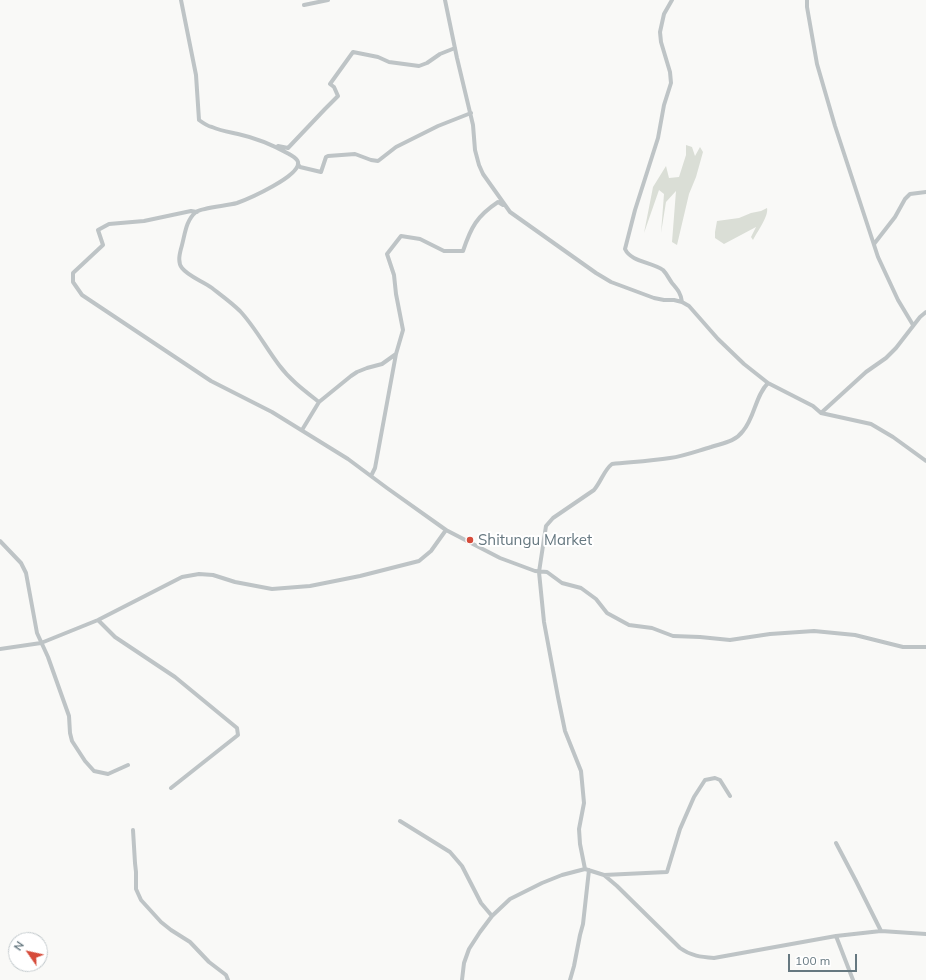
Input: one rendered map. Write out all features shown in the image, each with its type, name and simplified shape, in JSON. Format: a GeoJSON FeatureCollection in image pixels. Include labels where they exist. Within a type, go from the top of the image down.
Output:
{"type":"FeatureCollection","features":[{"type":"Feature","properties":{"kind":"street"},"geometry":{"type":"LineString","coordinates":[[181,0],[196,75],[199,120],[212,127],[276,146],[288,148],[338,96],[334,87],[330,84],[353,52],[378,57],[389,62],[419,66],[427,63],[440,54],[455,48]]}},
{"type":"Feature","properties":{"kind":"street"},"geometry":{"type":"LineString","coordinates":[[304,5],[328,0]]}},
{"type":"Feature","properties":{"kind":"street"},"geometry":{"type":"LineString","coordinates":[[445,0],[471,113],[479,165],[504,206]]}},
{"type":"Feature","properties":{"kind":"street"},"geometry":{"type":"LineString","coordinates":[[672,0],[664,14],[660,32],[664,55],[670,72],[671,83],[664,105],[658,138],[635,210],[625,249],[626,252],[634,258],[651,264],[664,271],[680,292],[682,302]]}},
{"type":"Feature","properties":{"kind":"street"},"geometry":{"type":"LineString","coordinates":[[807,0],[817,64],[835,126],[884,272],[913,325]]}},
{"type":"Feature","properties":{"kind":"street"},"geometry":{"type":"LineString","coordinates":[[276,146],[293,157],[300,167],[321,172],[326,157],[328,156],[355,154],[378,161],[396,147],[438,126],[471,113]]}},
{"type":"Feature","properties":{"kind":"street"},"geometry":{"type":"LineString","coordinates":[[298,164],[296,169],[290,175],[279,183],[263,191],[238,202],[218,207],[204,208],[197,212],[189,219],[179,262],[181,267],[187,273],[212,288],[240,312],[291,379],[319,402]]}},
{"type":"Feature","properties":{"kind":"street"},"geometry":{"type":"LineString","coordinates":[[874,244],[894,217],[905,198],[910,194],[926,192]]}},
{"type":"Feature","properties":{"kind":"street"},"geometry":{"type":"LineString","coordinates":[[371,476],[374,468],[396,354],[404,327],[396,294],[394,275],[387,254],[401,236],[420,239],[444,251],[463,251],[470,231],[485,211],[498,202],[515,216],[611,282],[654,298],[682,302],[688,306],[744,364],[768,383],[813,406],[821,413],[871,424],[926,461]]}},
{"type":"Feature","properties":{"kind":"street"},"geometry":{"type":"LineString","coordinates":[[197,212],[191,211],[144,221],[109,224],[98,230],[103,245],[73,273],[73,282],[82,295],[211,381],[272,412],[348,459],[446,530],[500,558],[539,572],[547,572],[562,583],[582,588],[596,599],[607,613],[629,625],[652,628],[673,636],[730,640],[770,634],[814,631],[855,635],[903,647],[926,648]]}},
{"type":"Feature","properties":{"kind":"street"},"geometry":{"type":"LineString","coordinates":[[821,413],[866,372],[886,358],[896,348],[913,325],[926,312]]}},
{"type":"Feature","properties":{"kind":"street"},"geometry":{"type":"LineString","coordinates":[[302,430],[319,402],[357,372],[374,365],[382,364],[396,354]]}},
{"type":"Feature","properties":{"kind":"street"},"geometry":{"type":"LineString","coordinates":[[570,980],[580,935],[584,924],[587,869],[580,844],[579,829],[584,802],[581,771],[565,731],[544,622],[539,572],[546,526],[553,518],[594,490],[611,466],[683,455],[734,440],[743,432],[750,422],[761,392],[768,383]]}},
{"type":"Feature","properties":{"kind":"street"},"geometry":{"type":"LineString","coordinates":[[0,649],[41,643],[98,620],[182,577],[194,574],[213,575],[235,582],[280,589],[310,586],[395,568],[419,561],[446,530]]}},
{"type":"Feature","properties":{"kind":"street"},"geometry":{"type":"LineString","coordinates":[[0,541],[21,563],[26,573],[37,633],[69,716],[72,741],[85,761],[94,771],[108,774],[128,765]]}},
{"type":"Feature","properties":{"kind":"street"},"geometry":{"type":"LineString","coordinates":[[98,620],[115,637],[175,677],[237,728],[238,735],[171,788]]}},
{"type":"Feature","properties":{"kind":"street"},"geometry":{"type":"LineString","coordinates":[[604,875],[668,872],[680,829],[700,786],[705,780],[715,778],[720,780],[730,796]]}},
{"type":"Feature","properties":{"kind":"street"},"geometry":{"type":"LineString","coordinates":[[400,821],[450,852],[462,866],[481,903],[492,916]]}},
{"type":"Feature","properties":{"kind":"street"},"geometry":{"type":"LineString","coordinates":[[133,830],[136,889],[141,900],[161,922],[170,930],[190,942],[209,962],[226,976],[228,980]]}},
{"type":"Feature","properties":{"kind":"street"},"geometry":{"type":"LineString","coordinates":[[836,843],[881,931]]}},
{"type":"Feature","properties":{"kind":"street"},"geometry":{"type":"LineString","coordinates":[[462,980],[464,963],[469,949],[492,916],[510,899],[528,889],[562,875],[587,869],[604,875],[680,948],[693,956],[714,958],[836,936],[881,931],[926,934]]}},
{"type":"Feature","properties":{"kind":"street"},"geometry":{"type":"LineString","coordinates":[[836,936],[853,980]]}},
{"type":"Feature","properties":{"kind":"shaded area"},"geometry":{"type":"Polygon","coordinates":[[[686,145],[692,147],[695,156],[700,147],[703,152],[696,177],[689,194],[677,245],[672,242],[676,191],[666,202],[661,233],[664,194],[659,190],[644,233],[653,187],[666,166],[669,178],[679,177],[686,155],[686,145]]]}},
{"type":"Feature","properties":{"kind":"shaded area"},"geometry":{"type":"Polygon","coordinates":[[[767,208],[765,220],[753,240],[751,237],[756,227],[724,244],[715,238],[717,221],[739,218],[767,208]]]}},
{"type":"Feature","properties":{"kind":"place","name":"Shitungu Market"},"geometry":{"type":"Point","coordinates":[470,540]}}]}
